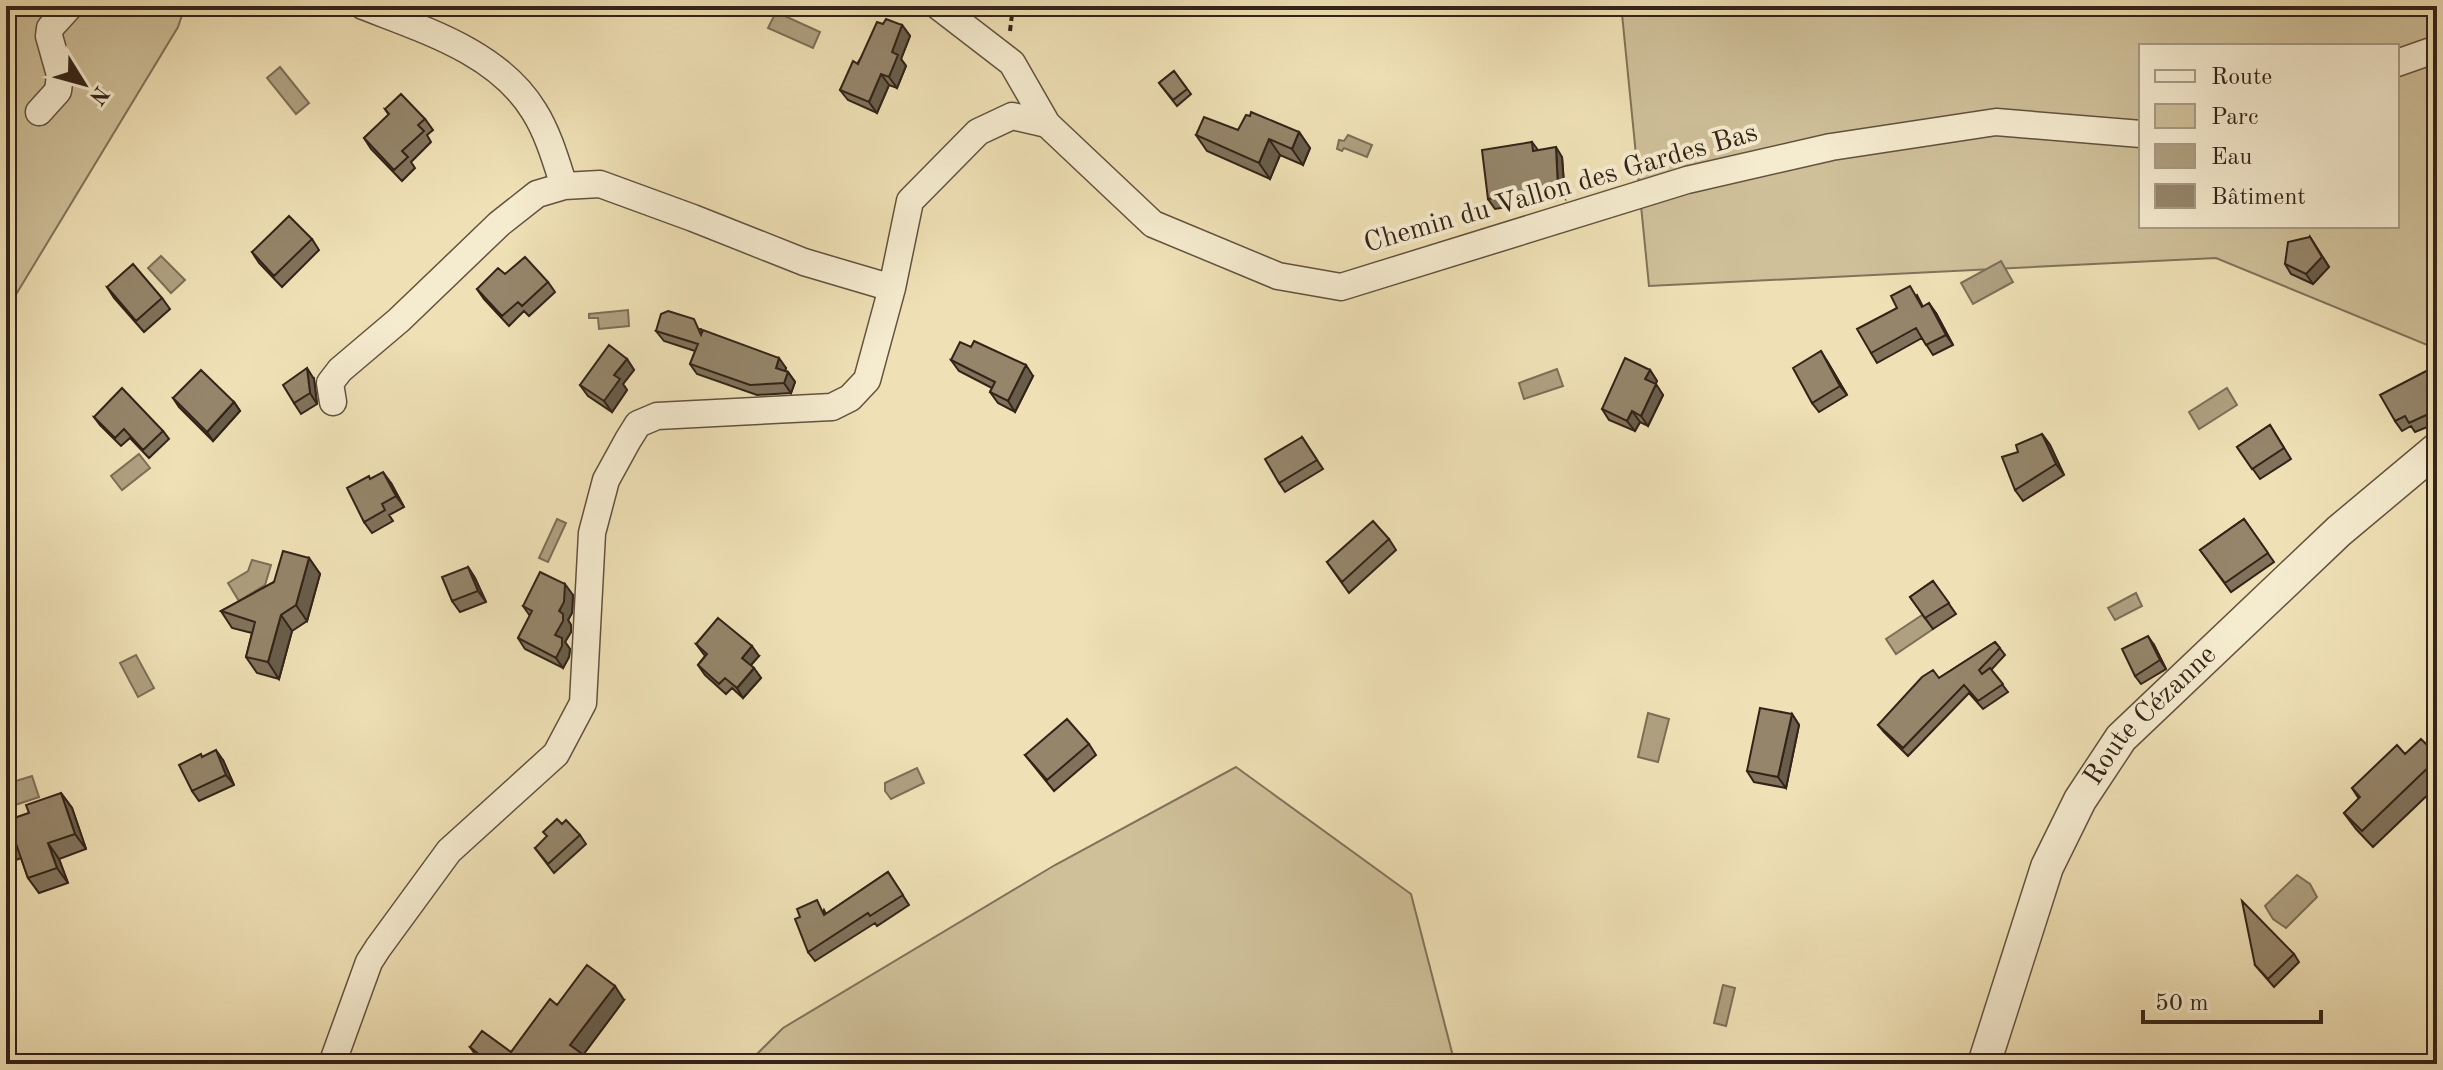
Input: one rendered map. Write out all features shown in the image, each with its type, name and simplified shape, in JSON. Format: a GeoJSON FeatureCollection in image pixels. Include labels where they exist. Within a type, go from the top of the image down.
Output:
{"type":"FeatureCollection","features":[{"type":"Feature","properties":{"kind":"street"},"geometry":{"type":"LineString","coordinates":[[39,112],[58,91],[60,75],[49,36],[50,28],[70,6]]}},
{"type":"Feature","properties":{"kind":"street"},"geometry":{"type":"LineString","coordinates":[[363,6],[458,45],[499,71],[518,89],[535,112],[564,186]]}},
{"type":"Feature","properties":{"kind":"street","name":"Chemin du Vallon des Gardes Bas"},"geometry":{"type":"LineString","coordinates":[[938,6],[1012,63],[1047,124],[1153,224],[1278,276],[1341,287],[1687,180],[1831,147],[1996,122],[2139,134]]}},
{"type":"Feature","properties":{"kind":"street"},"geometry":{"type":"LineString","coordinates":[[2399,62],[2437,49]]}},
{"type":"Feature","properties":{"kind":"street"},"geometry":{"type":"LineString","coordinates":[[332,1064],[369,962],[378,948],[449,851],[556,754],[583,703],[592,533],[606,480],[638,424],[657,416],[832,407],[850,398],[867,380],[892,288],[910,201],[978,132],[1012,116],[1047,124]]}},
{"type":"Feature","properties":{"kind":"street"},"geometry":{"type":"LineString","coordinates":[[333,402],[330,383],[340,370],[499,224],[537,194],[564,186],[600,184],[804,262],[892,288]]}},
{"type":"Feature","properties":{"kind":"street","name":"Route Cézanne"},"geometry":{"type":"LineString","coordinates":[[1984,1064],[2047,867],[2080,800],[2121,738],[2339,531],[2437,449]]}},
{"type":"Feature","properties":{"kind":"green space"},"geometry":{"type":"Polygon","coordinates":[[[6,6],[185,6],[178,27],[6,311],[6,6]]]}},
{"type":"Feature","properties":{"kind":"green space"},"geometry":{"type":"Polygon","coordinates":[[[1663,6],[2437,6],[2437,349],[2216,258],[1649,286],[1622,14],[1663,6]]]}},
{"type":"Feature","properties":{"kind":"green space"},"geometry":{"type":"Polygon","coordinates":[[[1236,767],[1411,894],[1455,1064],[747,1064],[783,1028],[1055,865],[1236,767]]]}},
{"type":"Feature","properties":{"kind":"water"},"geometry":{"type":"Polygon","coordinates":[[[776,12],[820,32],[813,48],[768,28],[776,12]]]}},
{"type":"Feature","properties":{"kind":"water"},"geometry":{"type":"Polygon","coordinates":[[[280,67],[309,103],[296,114],[267,78],[280,67]]]}},
{"type":"Feature","properties":{"kind":"water"},"geometry":{"type":"Polygon","coordinates":[[[1348,135],[1372,145],[1367,157],[1344,148],[1342,151],[1337,149],[1339,140],[1344,141],[1348,135]]]}},
{"type":"Feature","properties":{"kind":"water"},"geometry":{"type":"Polygon","coordinates":[[[161,256],[185,280],[171,293],[148,268],[161,256]]]}},
{"type":"Feature","properties":{"kind":"water"},"geometry":{"type":"Polygon","coordinates":[[[2001,261],[2013,282],[1973,304],[1961,283],[2001,261]]]}},
{"type":"Feature","properties":{"kind":"water"},"geometry":{"type":"Polygon","coordinates":[[[628,310],[629,326],[599,329],[598,318],[589,318],[589,314],[628,310]]]}},
{"type":"Feature","properties":{"kind":"water"},"geometry":{"type":"Polygon","coordinates":[[[1557,369],[1563,386],[1524,399],[1519,383],[1557,369]]]}},
{"type":"Feature","properties":{"kind":"water"},"geometry":{"type":"Polygon","coordinates":[[[2227,388],[2237,405],[2199,429],[2189,412],[2227,388]]]}},
{"type":"Feature","properties":{"kind":"water"},"geometry":{"type":"Polygon","coordinates":[[[139,454],[150,468],[122,490],[111,476],[139,454]]]}},
{"type":"Feature","properties":{"kind":"water"},"geometry":{"type":"Polygon","coordinates":[[[557,519],[566,523],[548,562],[539,558],[557,519]]]}},
{"type":"Feature","properties":{"kind":"water"},"geometry":{"type":"Polygon","coordinates":[[[252,560],[271,565],[265,585],[239,601],[228,583],[248,571],[252,560]]]}},
{"type":"Feature","properties":{"kind":"water"},"geometry":{"type":"Polygon","coordinates":[[[2136,593],[2142,606],[2115,620],[2108,608],[2136,593]]]}},
{"type":"Feature","properties":{"kind":"water"},"geometry":{"type":"Polygon","coordinates":[[[1922,615],[1933,629],[1896,654],[1886,639],[1922,615]]]}},
{"type":"Feature","properties":{"kind":"water"},"geometry":{"type":"Polygon","coordinates":[[[136,655],[154,688],[138,697],[120,663],[136,655]]]}},
{"type":"Feature","properties":{"kind":"water"},"geometry":{"type":"Polygon","coordinates":[[[1648,713],[1669,719],[1658,762],[1638,757],[1648,713]]]}},
{"type":"Feature","properties":{"kind":"water"},"geometry":{"type":"Polygon","coordinates":[[[917,768],[924,783],[891,799],[885,791],[885,783],[917,768]]]}},
{"type":"Feature","properties":{"kind":"water"},"geometry":{"type":"Polygon","coordinates":[[[32,776],[39,797],[6,808],[6,784],[32,776]]]}},
{"type":"Feature","properties":{"kind":"water"},"geometry":{"type":"Polygon","coordinates":[[[2297,875],[2310,884],[2317,897],[2286,928],[2273,919],[2265,906],[2297,875]]]}},
{"type":"Feature","properties":{"kind":"water"},"geometry":{"type":"Polygon","coordinates":[[[1723,985],[1735,988],[1726,1026],[1714,1023],[1723,985]]]}},
{"type":"Feature","properties":{"kind":"building"},"geometry":{"type":"Polygon","coordinates":[[[886,19],[902,25],[892,52],[898,55],[889,77],[881,74],[869,102],[840,90],[853,61],[858,64],[877,22],[883,24],[886,19]]]}},
{"type":"Feature","properties":{"kind":"building"},"geometry":{"type":"Polygon","coordinates":[[[1174,71],[1187,89],[1173,100],[1159,83],[1174,71]]]}},
{"type":"Feature","properties":{"kind":"building"},"geometry":{"type":"Polygon","coordinates":[[[401,94],[425,119],[418,125],[424,131],[402,151],[408,157],[394,170],[364,138],[389,114],[385,109],[401,94]]]}},
{"type":"Feature","properties":{"kind":"building"},"geometry":{"type":"Polygon","coordinates":[[[1251,112],[1299,132],[1292,149],[1269,139],[1259,163],[1196,135],[1204,117],[1238,130],[1251,112]]]}},
{"type":"Feature","properties":{"kind":"building"},"geometry":{"type":"Polygon","coordinates":[[[1532,142],[1533,151],[1556,147],[1558,188],[1488,199],[1482,150],[1532,142]]]}},
{"type":"Feature","properties":{"kind":"building"},"geometry":{"type":"Polygon","coordinates":[[[289,216],[312,239],[274,276],[252,252],[289,216]]]}},
{"type":"Feature","properties":{"kind":"building"},"geometry":{"type":"Polygon","coordinates":[[[2310,237],[2322,257],[2306,274],[2285,264],[2288,242],[2310,237]]]}},
{"type":"Feature","properties":{"kind":"building"},"geometry":{"type":"Polygon","coordinates":[[[525,257],[548,282],[522,306],[518,302],[502,316],[477,289],[498,268],[505,274],[525,257]]]}},
{"type":"Feature","properties":{"kind":"building"},"geometry":{"type":"Polygon","coordinates":[[[133,264],[162,298],[136,321],[107,287],[133,264]]]}},
{"type":"Feature","properties":{"kind":"building"},"geometry":{"type":"Polygon","coordinates":[[[1910,286],[1922,307],[1929,303],[1946,335],[1926,345],[1916,328],[1871,353],[1857,329],[1897,308],[1891,296],[1910,286]]]}},
{"type":"Feature","properties":{"kind":"building"},"geometry":{"type":"Polygon","coordinates":[[[668,311],[694,319],[701,335],[703,330],[779,358],[776,368],[788,372],[784,383],[750,385],[690,364],[698,344],[656,331],[661,314],[668,311]]]}},
{"type":"Feature","properties":{"kind":"building"},"geometry":{"type":"Polygon","coordinates":[[[974,341],[1026,365],[1008,401],[990,392],[995,382],[951,360],[960,342],[971,347],[974,341]]]}},
{"type":"Feature","properties":{"kind":"building"},"geometry":{"type":"Polygon","coordinates":[[[609,345],[627,359],[614,375],[620,379],[604,401],[580,385],[609,345]]]}},
{"type":"Feature","properties":{"kind":"building"},"geometry":{"type":"Polygon","coordinates":[[[1821,351],[1840,386],[1812,403],[1793,368],[1821,351]]]}},
{"type":"Feature","properties":{"kind":"building"},"geometry":{"type":"Polygon","coordinates":[[[1625,358],[1650,370],[1645,379],[1656,384],[1641,416],[1632,411],[1627,421],[1602,409],[1625,358]]]}},
{"type":"Feature","properties":{"kind":"building"},"geometry":{"type":"Polygon","coordinates":[[[2434,367],[2437,374],[2437,410],[2409,423],[2405,416],[2395,421],[2380,395],[2434,367]]]}},
{"type":"Feature","properties":{"kind":"building"},"geometry":{"type":"Polygon","coordinates":[[[307,368],[310,393],[294,403],[283,385],[307,368]]]}},
{"type":"Feature","properties":{"kind":"building"},"geometry":{"type":"Polygon","coordinates":[[[201,370],[234,402],[207,432],[173,398],[201,370]]]}},
{"type":"Feature","properties":{"kind":"building"},"geometry":{"type":"Polygon","coordinates":[[[122,388],[163,431],[143,450],[124,429],[115,438],[94,417],[122,388]]]}},
{"type":"Feature","properties":{"kind":"building"},"geometry":{"type":"Polygon","coordinates":[[[2270,425],[2284,448],[2252,469],[2237,447],[2270,425]]]}},
{"type":"Feature","properties":{"kind":"building"},"geometry":{"type":"Polygon","coordinates":[[[2042,434],[2056,464],[2015,490],[2002,457],[2018,452],[2016,445],[2042,434]]]}},
{"type":"Feature","properties":{"kind":"building"},"geometry":{"type":"Polygon","coordinates":[[[1302,437],[1317,460],[1279,483],[1265,459],[1302,437]]]}},
{"type":"Feature","properties":{"kind":"building"},"geometry":{"type":"Polygon","coordinates":[[[383,472],[396,496],[382,504],[385,510],[364,522],[347,488],[383,472]]]}},
{"type":"Feature","properties":{"kind":"building"},"geometry":{"type":"Polygon","coordinates":[[[2244,519],[2268,553],[2225,583],[2200,550],[2244,519]]]}},
{"type":"Feature","properties":{"kind":"building"},"geometry":{"type":"Polygon","coordinates":[[[1373,521],[1389,539],[1342,582],[1327,562],[1373,521]]]}},
{"type":"Feature","properties":{"kind":"building"},"geometry":{"type":"Polygon","coordinates":[[[283,551],[309,558],[296,605],[281,615],[268,662],[246,657],[255,622],[221,611],[274,582],[283,551]]]}},
{"type":"Feature","properties":{"kind":"building"},"geometry":{"type":"Polygon","coordinates":[[[468,567],[478,591],[452,601],[442,577],[468,567]]]}},
{"type":"Feature","properties":{"kind":"building"},"geometry":{"type":"Polygon","coordinates":[[[540,572],[565,584],[564,602],[559,611],[563,614],[563,621],[555,635],[562,638],[562,646],[556,658],[518,638],[532,611],[523,606],[540,572]]]}},
{"type":"Feature","properties":{"kind":"building"},"geometry":{"type":"Polygon","coordinates":[[[1933,581],[1949,603],[1925,618],[1910,597],[1933,581]]]}},
{"type":"Feature","properties":{"kind":"building"},"geometry":{"type":"Polygon","coordinates":[[[718,618],[752,646],[742,658],[754,668],[737,688],[725,678],[719,684],[698,665],[707,654],[696,644],[718,618]]]}},
{"type":"Feature","properties":{"kind":"building"},"geometry":{"type":"Polygon","coordinates":[[[2148,636],[2160,660],[2135,676],[2122,649],[2148,636]]]}},
{"type":"Feature","properties":{"kind":"building"},"geometry":{"type":"Polygon","coordinates":[[[1995,642],[2000,648],[1979,670],[1982,674],[1990,668],[2003,684],[1978,701],[1964,685],[1903,748],[1878,725],[1922,677],[1933,670],[1939,678],[1995,642]]]}},
{"type":"Feature","properties":{"kind":"building"},"geometry":{"type":"Polygon","coordinates":[[[1760,708],[1792,714],[1778,777],[1747,771],[1760,708]]]}},
{"type":"Feature","properties":{"kind":"building"},"geometry":{"type":"Polygon","coordinates":[[[1067,719],[1089,744],[1047,780],[1025,755],[1067,719]]]}},
{"type":"Feature","properties":{"kind":"building"},"geometry":{"type":"Polygon","coordinates":[[[2421,739],[2437,755],[2437,759],[2362,831],[2344,813],[2360,797],[2352,788],[2397,745],[2405,754],[2421,739]]]}},
{"type":"Feature","properties":{"kind":"building"},"geometry":{"type":"Polygon","coordinates":[[[216,750],[226,775],[192,791],[179,765],[216,750]]]}},
{"type":"Feature","properties":{"kind":"building"},"geometry":{"type":"Polygon","coordinates":[[[61,793],[75,834],[48,843],[57,868],[28,878],[15,841],[6,844],[6,821],[29,813],[26,805],[61,793]]]}},
{"type":"Feature","properties":{"kind":"building"},"geometry":{"type":"Polygon","coordinates":[[[557,819],[562,824],[566,820],[580,835],[548,864],[535,848],[547,836],[543,832],[557,819]]]}},
{"type":"Feature","properties":{"kind":"building"},"geometry":{"type":"Polygon","coordinates":[[[888,872],[903,895],[870,916],[868,913],[808,952],[795,919],[800,917],[797,909],[817,900],[824,915],[888,872]]]}},
{"type":"Feature","properties":{"kind":"building"},"geometry":{"type":"Polygon","coordinates":[[[2242,901],[2294,954],[2268,979],[2255,965],[2242,901]]]}},
{"type":"Feature","properties":{"kind":"building"},"geometry":{"type":"Polygon","coordinates":[[[587,965],[615,986],[570,1045],[596,1064],[491,1064],[470,1047],[482,1031],[511,1052],[550,999],[557,1005],[587,965]]]}}]}
